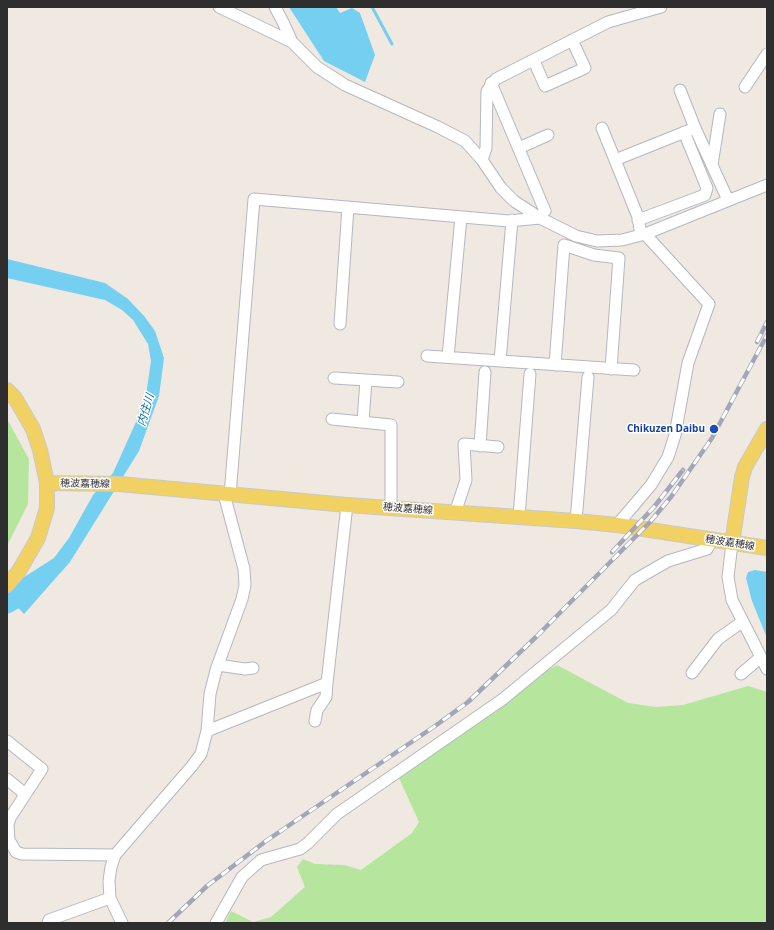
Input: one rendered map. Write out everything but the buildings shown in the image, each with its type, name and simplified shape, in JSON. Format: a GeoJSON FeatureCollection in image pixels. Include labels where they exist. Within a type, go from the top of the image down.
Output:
{"type":"FeatureCollection","features":[{"type":"Feature","properties":{"kind":"main road"},"geometry":{"type":"LineString","coordinates":[[7,390],[15,398],[33,429],[40,450],[48,484],[47,508],[38,538],[20,571],[7,585]]}},
{"type":"Feature","properties":{"kind":"main road"},"geometry":{"type":"LineString","coordinates":[[732,543],[742,477],[767,429]]}},
{"type":"Feature","properties":{"kind":"main road","name":"穂波嘉穂線"},"geometry":{"type":"LineString","coordinates":[[48,484],[119,484],[347,505],[576,520],[767,548]]}},
{"type":"Feature","properties":{"kind":"street"},"geometry":{"type":"LineString","coordinates":[[219,7],[292,42],[317,67],[345,85],[438,127],[465,141],[482,160],[501,188],[514,201],[543,214],[576,236],[597,241],[622,240],[643,235],[767,184]]}},
{"type":"Feature","properties":{"kind":"street"},"geometry":{"type":"LineString","coordinates":[[274,7],[284,22],[292,42]]}},
{"type":"Feature","properties":{"kind":"street"},"geometry":{"type":"LineString","coordinates":[[482,160],[486,148],[487,91],[491,83],[496,79],[608,22],[661,7]]}},
{"type":"Feature","properties":{"kind":"street"},"geometry":{"type":"LineString","coordinates":[[534,61],[545,86],[585,68],[572,40]]}},
{"type":"Feature","properties":{"kind":"street"},"geometry":{"type":"LineString","coordinates":[[745,87],[767,54]]}},
{"type":"Feature","properties":{"kind":"street"},"geometry":{"type":"LineString","coordinates":[[491,83],[519,148],[543,214]]}},
{"type":"Feature","properties":{"kind":"street"},"geometry":{"type":"LineString","coordinates":[[638,220],[705,195],[708,188],[690,130],[680,90]]}},
{"type":"Feature","properties":{"kind":"street"},"geometry":{"type":"LineString","coordinates":[[712,165],[720,114]]}},
{"type":"Feature","properties":{"kind":"street"},"geometry":{"type":"LineString","coordinates":[[602,128],[643,235],[710,304],[688,363],[675,435],[668,457],[650,485],[617,525]]}},
{"type":"Feature","properties":{"kind":"street"},"geometry":{"type":"LineString","coordinates":[[615,160],[690,130]]}},
{"type":"Feature","properties":{"kind":"street"},"geometry":{"type":"LineString","coordinates":[[690,130],[712,165],[728,200]]}},
{"type":"Feature","properties":{"kind":"street"},"geometry":{"type":"LineString","coordinates":[[519,148],[548,135]]}},
{"type":"Feature","properties":{"kind":"street"},"geometry":{"type":"LineString","coordinates":[[122,923],[110,898],[109,880],[115,855],[201,754],[207,731],[210,694],[218,665],[242,599],[245,585],[244,569],[227,495],[254,199],[512,220],[543,214]]}},
{"type":"Feature","properties":{"kind":"street"},"geometry":{"type":"LineString","coordinates":[[340,324],[348,206]]}},
{"type":"Feature","properties":{"kind":"street"},"geometry":{"type":"LineString","coordinates":[[448,357],[461,217]]}},
{"type":"Feature","properties":{"kind":"street"},"geometry":{"type":"LineString","coordinates":[[500,361],[512,220]]}},
{"type":"Feature","properties":{"kind":"street"},"geometry":{"type":"LineString","coordinates":[[554,365],[564,245],[594,255],[619,258],[610,369]]}},
{"type":"Feature","properties":{"kind":"street"},"geometry":{"type":"LineString","coordinates":[[427,356],[634,370]]}},
{"type":"Feature","properties":{"kind":"street"},"geometry":{"type":"LineString","coordinates":[[480,446],[485,372]]}},
{"type":"Feature","properties":{"kind":"street"},"geometry":{"type":"LineString","coordinates":[[519,517],[530,374]]}},
{"type":"Feature","properties":{"kind":"street"},"geometry":{"type":"LineString","coordinates":[[576,520],[588,377]]}},
{"type":"Feature","properties":{"kind":"street"},"geometry":{"type":"LineString","coordinates":[[334,378],[398,382]]}},
{"type":"Feature","properties":{"kind":"street"},"geometry":{"type":"LineString","coordinates":[[363,422],[366,380]]}},
{"type":"Feature","properties":{"kind":"street"},"geometry":{"type":"LineString","coordinates":[[332,419],[391,425],[391,508]]}},
{"type":"Feature","properties":{"kind":"street"},"geometry":{"type":"LineString","coordinates":[[455,513],[466,480],[464,444],[498,447]]}},
{"type":"Feature","properties":{"kind":"street"},"geometry":{"type":"LineString","coordinates":[[314,721],[317,710],[326,697],[347,505]]}},
{"type":"Feature","properties":{"kind":"street"},"geometry":{"type":"LineString","coordinates":[[218,922],[242,877],[261,860],[286,854],[304,846],[336,814],[504,699],[611,610],[635,580],[668,561],[707,549],[712,540]]}},
{"type":"Feature","properties":{"kind":"street"},"geometry":{"type":"LineString","coordinates":[[732,543],[728,577],[732,600],[767,669]]}},
{"type":"Feature","properties":{"kind":"street"},"geometry":{"type":"LineString","coordinates":[[692,673],[718,639],[742,622]]}},
{"type":"Feature","properties":{"kind":"street"},"geometry":{"type":"LineString","coordinates":[[741,674],[761,657]]}},
{"type":"Feature","properties":{"kind":"street"},"geometry":{"type":"LineString","coordinates":[[218,665],[245,669],[253,668]]}},
{"type":"Feature","properties":{"kind":"street"},"geometry":{"type":"LineString","coordinates":[[207,731],[327,683]]}},
{"type":"Feature","properties":{"kind":"street"},"geometry":{"type":"LineString","coordinates":[[7,741],[42,769],[25,794],[8,825],[9,840],[16,852],[22,854],[115,855]]}},
{"type":"Feature","properties":{"kind":"street"},"geometry":{"type":"LineString","coordinates":[[7,779],[25,794]]}},
{"type":"Feature","properties":{"kind":"street"},"geometry":{"type":"LineString","coordinates":[[48,923],[49,920],[110,898]]}},
{"type":"Feature","properties":{"kind":"green space"},"geometry":{"type":"Polygon","coordinates":[[[7,419],[29,459],[28,504],[7,546],[7,419]]]}},
{"type":"Feature","properties":{"kind":"green space"},"geometry":{"type":"Polygon","coordinates":[[[557,665],[628,703],[656,707],[683,705],[748,686],[767,692],[767,923],[225,923],[231,911],[253,922],[271,917],[305,887],[297,867],[303,859],[315,864],[344,865],[361,870],[412,833],[419,822],[399,778],[503,705],[537,676],[557,665]]]}},
{"type":"Feature","properties":{"kind":"water"},"geometry":{"type":"Polygon","coordinates":[[[289,7],[336,7],[340,13],[352,8],[360,13],[375,55],[365,82],[324,61],[289,7]]]}},
{"type":"Feature","properties":{"kind":"water"},"geometry":{"type":"Polygon","coordinates":[[[7,259],[105,283],[128,299],[144,316],[155,331],[164,358],[159,396],[139,451],[70,562],[24,614],[7,596],[7,594],[21,579],[54,558],[69,538],[93,495],[113,473],[145,402],[151,361],[148,344],[133,320],[122,310],[105,300],[7,278],[7,259]]]}},
{"type":"Feature","properties":{"kind":"water"},"geometry":{"type":"Polygon","coordinates":[[[755,570],[767,572],[767,638],[752,601],[746,578],[748,572],[755,570]]]}},
{"type":"Feature","properties":{"kind":"waterway"},"geometry":{"type":"LineString","coordinates":[[372,7],[392,44]]}},
{"type":"Feature","properties":{"kind":"waterway","name":"内住川"},"geometry":{"type":"LineString","coordinates":[[7,605],[25,595],[31,588]]}},
{"type":"Feature","properties":{"kind":"railway"},"geometry":{"type":"LineString","coordinates":[[757,342],[767,322]]}},
{"type":"Feature","properties":{"kind":"railway"},"geometry":{"type":"LineString","coordinates":[[168,923],[207,886],[266,841],[468,702],[536,637],[650,522],[671,497],[712,438],[767,335]]}},
{"type":"Feature","properties":{"kind":"railway"},"geometry":{"type":"LineString","coordinates":[[612,552],[654,507],[683,470]]}},
{"type":"Feature","properties":{"kind":"place","name":"Chikuzen Daibu"},"geometry":{"type":"Point","coordinates":[714,429]}}]}
